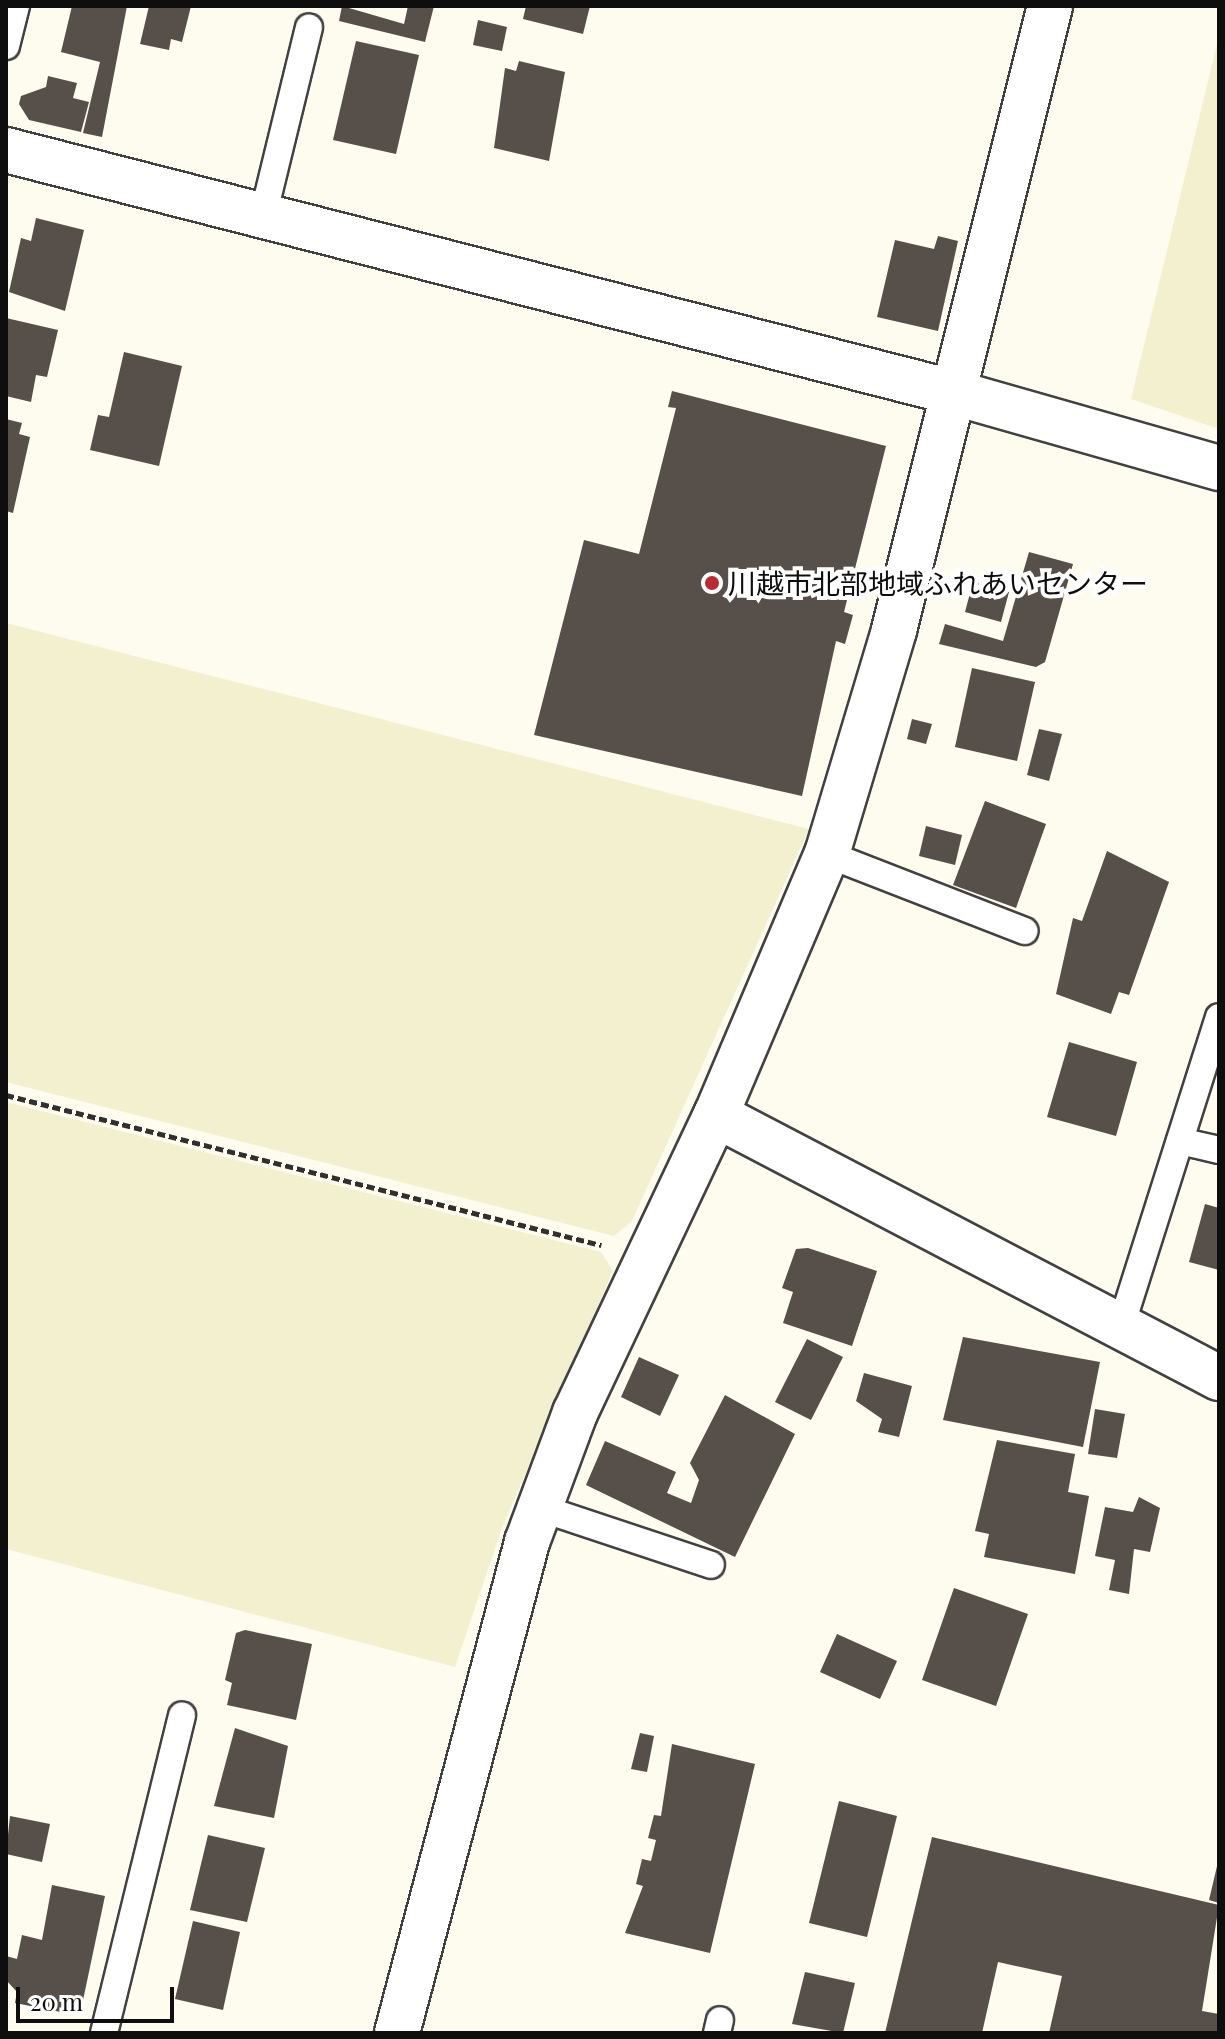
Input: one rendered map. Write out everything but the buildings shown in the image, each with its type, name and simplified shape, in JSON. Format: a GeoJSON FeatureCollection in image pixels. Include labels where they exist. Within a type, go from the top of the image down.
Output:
{"type":"FeatureCollection","features":[{"type":"Feature","properties":{"kind":"street"},"geometry":{"type":"LineString","coordinates":[[397,2033],[490,1665],[540,1508],[647,1261],[716,1115],[827,854],[894,630],[1050,6]]}},
{"type":"Feature","properties":{"kind":"street"},"geometry":{"type":"LineString","coordinates":[[6,150],[952,392],[1219,468]]}},
{"type":"Feature","properties":{"kind":"street"},"geometry":{"type":"LineString","coordinates":[[716,1115],[1219,1378]]}},
{"type":"Feature","properties":{"kind":"lane"},"geometry":{"type":"LineString","coordinates":[[6,46],[16,6]]}},
{"type":"Feature","properties":{"kind":"lane"},"geometry":{"type":"LineString","coordinates":[[263,216],[309,28]]}},
{"type":"Feature","properties":{"kind":"lane"},"geometry":{"type":"LineString","coordinates":[[827,854],[1024,931]]}},
{"type":"Feature","properties":{"kind":"lane"},"geometry":{"type":"LineString","coordinates":[[1121,1326],[1219,1017]]}},
{"type":"Feature","properties":{"kind":"lane"},"geometry":{"type":"LineString","coordinates":[[1180,1141],[1219,1150]]}},
{"type":"Feature","properties":{"kind":"lane"},"geometry":{"type":"LineString","coordinates":[[540,1508],[711,1565]]}},
{"type":"Feature","properties":{"kind":"lane"},"geometry":{"type":"LineString","coordinates":[[104,2033],[182,1715]]}},
{"type":"Feature","properties":{"kind":"path"},"geometry":{"type":"LineString","coordinates":[[6,1095],[647,1261]]}},
{"type":"Feature","properties":{"kind":"shaded area"},"geometry":{"type":"Polygon","coordinates":[[[1219,36],[1219,429],[1131,399],[1219,36]]]}},
{"type":"Feature","properties":{"kind":"shaded area"},"geometry":{"type":"Polygon","coordinates":[[[6,623],[809,829],[632,1221],[614,1236],[6,1082],[6,623]]]}},
{"type":"Feature","properties":{"kind":"shaded area"},"geometry":{"type":"Polygon","coordinates":[[[6,1102],[601,1252],[613,1271],[502,1528],[455,1667],[6,1549],[6,1102]]]}},
{"type":"Feature","properties":{"kind":"place","name":"川越市北部地域ふれあいセンター"},"geometry":{"type":"Point","coordinates":[712,583]}}]}
